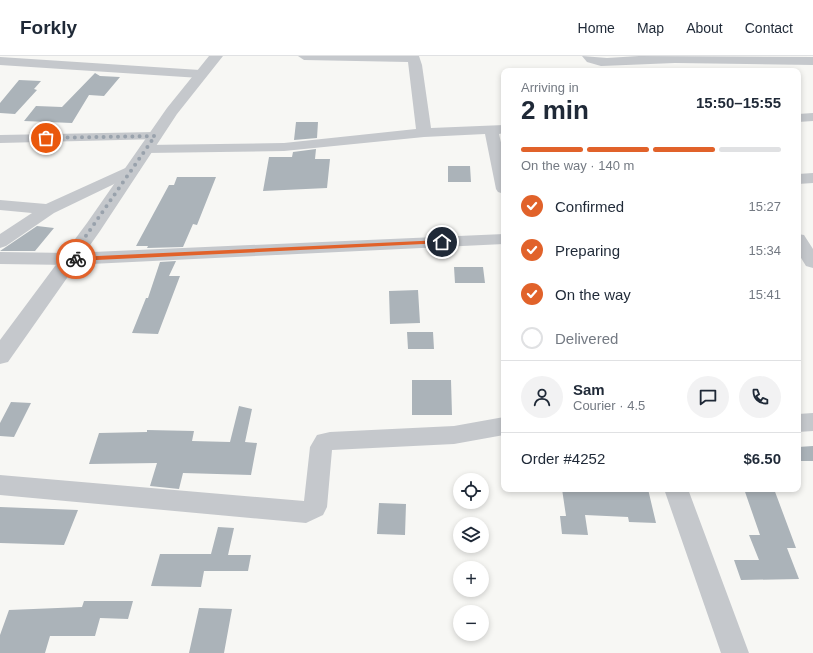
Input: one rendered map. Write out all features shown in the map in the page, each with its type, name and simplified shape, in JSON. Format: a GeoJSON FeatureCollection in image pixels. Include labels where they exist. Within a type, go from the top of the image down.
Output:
{"type":"FeatureCollection","features":[{"type":"Feature","properties":{"kind":"street"},"geometry":{"type":"LineString","coordinates":[[0,356],[70,259],[151,142],[200,74],[216,56]]}},
{"type":"Feature","properties":{"kind":"street"},"geometry":{"type":"LineString","coordinates":[[304,56],[413,57],[424,133]]}},
{"type":"Feature","properties":{"kind":"street"},"geometry":{"type":"LineString","coordinates":[[588,56],[593,61],[633,60],[693,66],[813,61]]}},
{"type":"Feature","properties":{"kind":"street"},"geometry":{"type":"LineString","coordinates":[[0,61],[55,60],[200,74]]}},
{"type":"Feature","properties":{"kind":"street"},"geometry":{"type":"LineString","coordinates":[[633,60],[639,68]]}},
{"type":"Feature","properties":{"kind":"street"},"geometry":{"type":"LineString","coordinates":[[801,118],[813,117]]}},
{"type":"Feature","properties":{"kind":"street"},"geometry":{"type":"LineString","coordinates":[[0,139],[290,147],[424,133],[498,129],[501,160]]}},
{"type":"Feature","properties":{"kind":"street"},"geometry":{"type":"LineString","coordinates":[[0,242],[48,209],[132,170]]}},
{"type":"Feature","properties":{"kind":"street"},"geometry":{"type":"LineString","coordinates":[[801,179],[813,178]]}},
{"type":"Feature","properties":{"kind":"street"},"geometry":{"type":"LineString","coordinates":[[0,205],[48,209]]}},
{"type":"Feature","properties":{"kind":"street"},"geometry":{"type":"LineString","coordinates":[[0,258],[70,259],[501,239]]}},
{"type":"Feature","properties":{"kind":"street"},"geometry":{"type":"LineString","coordinates":[[801,246],[808,262]]}},
{"type":"Feature","properties":{"kind":"street"},"geometry":{"type":"LineString","coordinates":[[801,422],[813,422]]}},
{"type":"Feature","properties":{"kind":"street"},"geometry":{"type":"LineString","coordinates":[[0,485],[306,512],[315,507],[321,447],[325,442],[454,435],[501,427]]}},
{"type":"Feature","properties":{"kind":"street"},"geometry":{"type":"LineString","coordinates":[[677,492],[735,653]]}},
{"type":"Feature","properties":{"kind":"building"},"geometry":{"type":"Polygon","coordinates":[[[95,73],[100,76],[120,77],[104,96],[89,95],[72,123],[24,121],[36,106],[62,107],[95,73]]]}},
{"type":"Feature","properties":{"kind":"building"},"geometry":{"type":"Polygon","coordinates":[[[19,80],[41,81],[34,89],[37,90],[15,114],[0,113],[0,103],[19,80]]]}},
{"type":"Feature","properties":{"kind":"building"},"geometry":{"type":"Polygon","coordinates":[[[296,122],[318,122],[317,138],[294,140],[296,122]]]}},
{"type":"Feature","properties":{"kind":"building"},"geometry":{"type":"Polygon","coordinates":[[[316,149],[315,159],[330,159],[327,188],[263,191],[269,157],[292,157],[293,152],[316,149]]]}},
{"type":"Feature","properties":{"kind":"building"},"geometry":{"type":"Polygon","coordinates":[[[448,166],[470,166],[471,182],[448,182],[448,166]]]}},
{"type":"Feature","properties":{"kind":"building"},"geometry":{"type":"Polygon","coordinates":[[[177,177],[216,177],[197,225],[193,224],[183,247],[147,248],[148,246],[136,246],[169,185],[174,185],[177,177]]]}},
{"type":"Feature","properties":{"kind":"building"},"geometry":{"type":"Polygon","coordinates":[[[37,226],[54,228],[35,251],[0,251],[37,226]]]}},
{"type":"Feature","properties":{"kind":"building"},"geometry":{"type":"Polygon","coordinates":[[[176,261],[169,276],[180,276],[158,334],[132,333],[146,298],[148,298],[160,262],[176,261]]]}},
{"type":"Feature","properties":{"kind":"building"},"geometry":{"type":"Polygon","coordinates":[[[454,267],[483,267],[485,283],[455,283],[454,267]]]}},
{"type":"Feature","properties":{"kind":"building"},"geometry":{"type":"Polygon","coordinates":[[[418,290],[420,323],[390,324],[389,291],[418,290]]]}},
{"type":"Feature","properties":{"kind":"building"},"geometry":{"type":"Polygon","coordinates":[[[407,332],[433,332],[434,349],[408,349],[407,332]]]}},
{"type":"Feature","properties":{"kind":"building"},"geometry":{"type":"Polygon","coordinates":[[[412,380],[451,380],[452,415],[412,415],[412,380]]]}},
{"type":"Feature","properties":{"kind":"building"},"geometry":{"type":"Polygon","coordinates":[[[11,402],[31,403],[14,437],[0,436],[0,423],[11,402]]]}},
{"type":"Feature","properties":{"kind":"building"},"geometry":{"type":"Polygon","coordinates":[[[239,406],[252,409],[245,442],[257,443],[251,475],[183,473],[179,489],[150,486],[157,463],[89,464],[99,433],[147,432],[147,430],[194,431],[192,441],[230,442],[239,406]]]}},
{"type":"Feature","properties":{"kind":"building"},"geometry":{"type":"Polygon","coordinates":[[[813,446],[813,461],[801,461],[801,447],[813,446]]]}},
{"type":"Feature","properties":{"kind":"building"},"geometry":{"type":"Polygon","coordinates":[[[562,492],[649,492],[656,523],[629,522],[628,517],[585,515],[588,535],[562,534],[560,516],[566,516],[562,492]]]}},
{"type":"Feature","properties":{"kind":"building"},"geometry":{"type":"Polygon","coordinates":[[[745,492],[775,492],[796,548],[787,548],[799,579],[741,580],[734,560],[759,560],[749,535],[760,535],[745,492]]]}},
{"type":"Feature","properties":{"kind":"building"},"geometry":{"type":"Polygon","coordinates":[[[379,503],[406,504],[405,535],[377,534],[379,503]]]}},
{"type":"Feature","properties":{"kind":"building"},"geometry":{"type":"Polygon","coordinates":[[[0,507],[78,510],[64,545],[0,543],[0,507]]]}},
{"type":"Feature","properties":{"kind":"building"},"geometry":{"type":"Polygon","coordinates":[[[218,527],[234,528],[228,555],[251,555],[248,571],[204,571],[201,587],[151,586],[160,554],[211,554],[218,527]]]}},
{"type":"Feature","properties":{"kind":"building"},"geometry":{"type":"Polygon","coordinates":[[[84,601],[133,601],[128,619],[100,618],[95,636],[50,636],[45,653],[0,653],[0,635],[9,610],[82,607],[84,601]]]}},
{"type":"Feature","properties":{"kind":"building"},"geometry":{"type":"Polygon","coordinates":[[[199,608],[232,609],[224,653],[189,653],[199,608]]]}},
{"type":"Feature","properties":{"kind":"way so far"},"geometry":{"type":"LineString","coordinates":[[46,138],[155,136],[70,259],[76,259]]}},
{"type":"Feature","properties":{"kind":"route"},"geometry":{"type":"LineString","coordinates":[[76,259],[442,242]]}}]}
